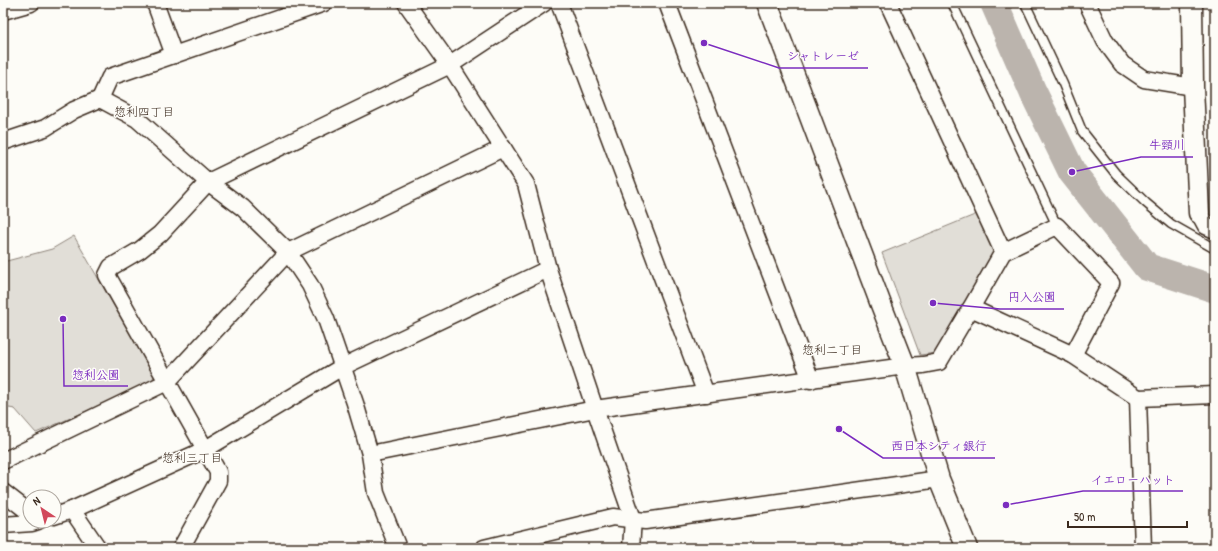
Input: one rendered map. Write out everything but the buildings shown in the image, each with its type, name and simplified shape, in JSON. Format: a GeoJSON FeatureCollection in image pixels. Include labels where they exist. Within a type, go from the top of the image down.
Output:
{"type":"FeatureCollection","features":[{"type":"Feature","properties":{"kind":"street"},"geometry":{"type":"LineString","coordinates":[[3,11],[31,3]]}},
{"type":"Feature","properties":{"kind":"street"},"geometry":{"type":"LineString","coordinates":[[155,3],[174,55]]}},
{"type":"Feature","properties":{"kind":"street"},"geometry":{"type":"LineString","coordinates":[[3,142],[45,128],[74,110],[100,99],[110,77],[324,3]]}},
{"type":"Feature","properties":{"kind":"street"},"geometry":{"type":"LineString","coordinates":[[406,3],[450,65],[526,184],[548,269],[633,520],[632,548]]}},
{"type":"Feature","properties":{"kind":"street"},"geometry":{"type":"LineString","coordinates":[[181,548],[218,480],[218,472],[204,450],[107,275],[111,267],[140,250],[160,234],[208,182],[450,65],[544,3]]}},
{"type":"Feature","properties":{"kind":"street"},"geometry":{"type":"LineString","coordinates":[[559,3],[706,394]]}},
{"type":"Feature","properties":{"kind":"street"},"geometry":{"type":"LineString","coordinates":[[667,3],[811,380]]}},
{"type":"Feature","properties":{"kind":"street"},"geometry":{"type":"LineString","coordinates":[[767,3],[905,366],[939,479],[967,548]]}},
{"type":"Feature","properties":{"kind":"street"},"geometry":{"type":"LineString","coordinates":[[888,3],[1003,252]]}},
{"type":"Feature","properties":{"kind":"street"},"geometry":{"type":"LineString","coordinates":[[1087,3],[1105,41],[1122,64],[1144,79],[1193,87]]}},
{"type":"Feature","properties":{"kind":"street"},"geometry":{"type":"LineString","coordinates":[[1192,3],[1193,87],[1199,214],[1206,226],[1215,230]]}},
{"type":"Feature","properties":{"kind":"street"},"geometry":{"type":"LineString","coordinates":[[100,99],[136,119],[208,182],[243,208],[288,252],[310,285],[326,319],[370,454],[376,493],[398,548]]}},
{"type":"Feature","properties":{"kind":"street"},"geometry":{"type":"LineString","coordinates":[[3,462],[167,382],[288,252],[503,148]]}},
{"type":"Feature","properties":{"kind":"street"},"geometry":{"type":"LineString","coordinates":[[370,454],[595,409],[905,366],[923,366],[939,362],[1003,252],[1057,226],[1111,283],[1073,355]]}},
{"type":"Feature","properties":{"kind":"street"},"geometry":{"type":"LineString","coordinates":[[62,513],[204,450],[342,367],[548,269]]}},
{"type":"Feature","properties":{"kind":"street"},"geometry":{"type":"LineString","coordinates":[[971,308],[1073,355],[1138,398],[1215,396]]}},
{"type":"Feature","properties":{"kind":"street"},"geometry":{"type":"LineString","coordinates":[[1138,398],[1143,548]]}},
{"type":"Feature","properties":{"kind":"street"},"geometry":{"type":"LineString","coordinates":[[484,548],[613,516],[645,521],[939,479]]}},
{"type":"Feature","properties":{"kind":"street"},"geometry":{"type":"LineString","coordinates":[[3,492],[22,510]]}},
{"type":"Feature","properties":{"kind":"street"},"geometry":{"type":"LineString","coordinates":[[72,510],[98,548]]}},
{"type":"Feature","properties":{"kind":"street"},"geometry":{"type":"LineString","coordinates":[[3,525],[22,522]]}},
{"type":"Feature","properties":{"kind":"lane"},"geometry":{"type":"LineString","coordinates":[[952,3],[1057,226]]}},
{"type":"Feature","properties":{"kind":"lane"},"geometry":{"type":"LineString","coordinates":[[1025,3],[1063,84],[1082,131],[1116,174],[1146,203],[1171,224],[1215,249]]}},
{"type":"Feature","properties":{"kind":"shaded area"},"geometry":{"type":"Polygon","coordinates":[[[977,214],[994,251],[937,353],[920,355],[882,253],[977,214]]]}},
{"type":"Feature","properties":{"kind":"shaded area"},"geometry":{"type":"Polygon","coordinates":[[[74,236],[154,376],[151,383],[36,433],[15,409],[3,407],[3,262],[52,249],[74,236]]]}},
{"type":"Feature","properties":{"kind":"waterway"},"geometry":{"type":"LineString","coordinates":[[994,3],[1033,92],[1072,172],[1147,267],[1215,289]]}},
{"type":"Feature","properties":{"kind":"place","name":"シャトレーゼ"},"geometry":{"type":"Point","coordinates":[704,43]}},
{"type":"Feature","properties":{"kind":"place","name":"牛頸川"},"geometry":{"type":"Point","coordinates":[1072,172]}},
{"type":"Feature","properties":{"kind":"place","name":"円入公園"},"geometry":{"type":"Point","coordinates":[933,303]}},
{"type":"Feature","properties":{"kind":"place","name":"惣利公園"},"geometry":{"type":"Point","coordinates":[63,319]}},
{"type":"Feature","properties":{"kind":"place","name":"西日本シティ銀行"},"geometry":{"type":"Point","coordinates":[839,429]}},
{"type":"Feature","properties":{"kind":"place","name":"イエローハット"},"geometry":{"type":"Point","coordinates":[1006,505]}},
{"type":"Feature","properties":{"kind":"district","name":"惣利四丁目"},"geometry":{"type":"Point","coordinates":[144,111]}},
{"type":"Feature","properties":{"kind":"district","name":"惣利二丁目"},"geometry":{"type":"Point","coordinates":[832,349]}},
{"type":"Feature","properties":{"kind":"district","name":"惣利三丁目"},"geometry":{"type":"Point","coordinates":[192,457]}}]}
